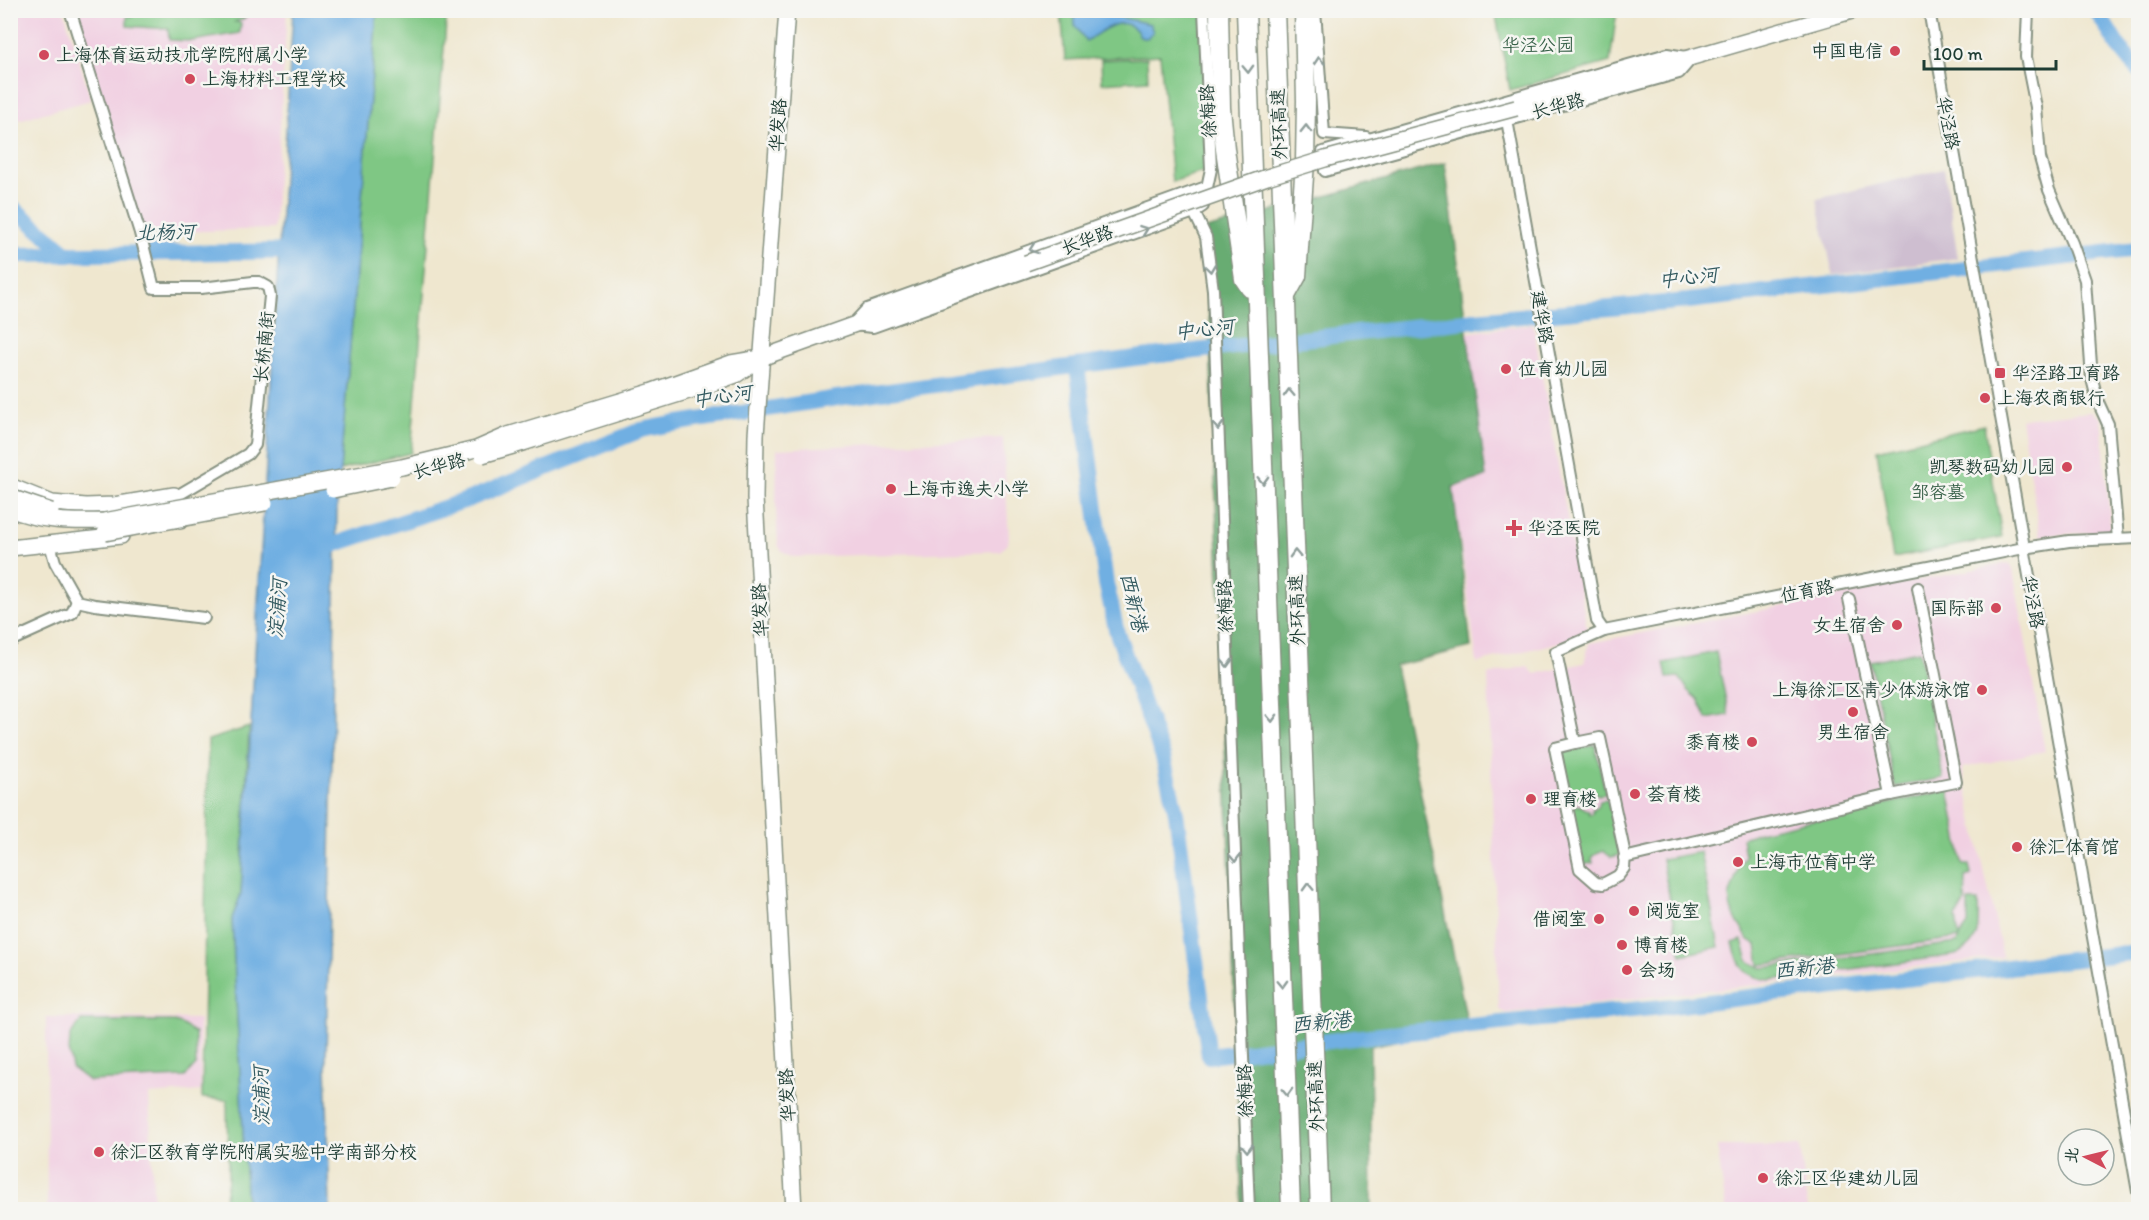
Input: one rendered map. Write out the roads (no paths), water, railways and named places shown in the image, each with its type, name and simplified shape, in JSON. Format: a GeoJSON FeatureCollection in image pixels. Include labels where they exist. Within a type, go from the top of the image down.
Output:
{"type":"FeatureCollection","features":[{"type":"Feature","properties":{"kind":"highway"},"geometry":{"type":"LineString","coordinates":[[1219,10],[1221,108],[1226,160],[1244,279],[1256,298]]}},
{"type":"Feature","properties":{"kind":"highway","name":"外环高速"},"geometry":{"type":"LineString","coordinates":[[1246,10],[1291,1209]]}},
{"type":"Feature","properties":{"kind":"highway","name":"外环高速"},"geometry":{"type":"LineString","coordinates":[[1275,10],[1320,1209]]}},
{"type":"Feature","properties":{"kind":"highway"},"geometry":{"type":"LineString","coordinates":[[1285,298],[1297,276],[1305,162],[1304,10]]}},
{"type":"Feature","properties":{"kind":"street","name":"长桥南街"},"geometry":{"type":"LineString","coordinates":[[70,10],[142,240],[154,288],[201,288],[260,282],[268,287],[270,296],[255,445],[248,454],[180,494],[177,498]]}},
{"type":"Feature","properties":{"kind":"street","name":"华发路"},"geometry":{"type":"LineString","coordinates":[[787,10],[756,435],[756,531],[794,1209]]}},
{"type":"Feature","properties":{"kind":"street","name":"徐梅路"},"geometry":{"type":"LineString","coordinates":[[1203,10],[1211,170],[1203,206],[1194,212],[1206,237],[1214,290],[1249,1209]]}},
{"type":"Feature","properties":{"kind":"street"},"geometry":{"type":"LineString","coordinates":[[1315,10],[1324,134],[1373,138]]}},
{"type":"Feature","properties":{"kind":"street","name":"长华路"},"geometry":{"type":"LineString","coordinates":[[1692,58],[1667,54],[1323,152],[1325,171],[1855,10]]}},
{"type":"Feature","properties":{"kind":"street","name":"华泾路"},"geometry":{"type":"LineString","coordinates":[[1929,10],[2139,1192]]}},
{"type":"Feature","properties":{"kind":"street"},"geometry":{"type":"LineString","coordinates":[[2028,10],[2026,57],[2036,107],[2040,158],[2049,190],[2085,280],[2092,379],[2098,402],[2108,424],[2118,539]]}},
{"type":"Feature","properties":{"kind":"street","name":"长华路"},"geometry":{"type":"LineString","coordinates":[[10,542],[105,533],[374,483],[428,470],[731,363],[761,358],[1267,177],[1325,159],[1512,114]]}},
{"type":"Feature","properties":{"kind":"street","name":"建华路"},"geometry":{"type":"LineString","coordinates":[[1512,114],[1539,300],[1597,621],[1604,631]]}},
{"type":"Feature","properties":{"kind":"street","name":"长华路"},"geometry":{"type":"LineString","coordinates":[[852,325],[867,309],[1206,187]]}},
{"type":"Feature","properties":{"kind":"street","name":"长华路"},"geometry":{"type":"LineString","coordinates":[[852,325],[873,327],[1194,212]]}},
{"type":"Feature","properties":{"kind":"street","name":"长华路"},"geometry":{"type":"LineString","coordinates":[[10,497],[58,513],[101,514],[240,491],[511,440]]}},
{"type":"Feature","properties":{"kind":"street","name":"长华路"},"geometry":{"type":"LineString","coordinates":[[10,509],[60,522],[104,521],[402,467],[511,440]]}},
{"type":"Feature","properties":{"kind":"street"},"geometry":{"type":"LineString","coordinates":[[10,486],[52,503],[86,506],[114,505],[171,495],[177,498],[180,522],[175,526],[104,540],[10,548]]}},
{"type":"Feature","properties":{"kind":"street","name":"位育路"},"geometry":{"type":"LineString","coordinates":[[1575,743],[1556,652],[1604,631],[2024,548],[2069,541],[2139,538]]}},
{"type":"Feature","properties":{"kind":"street"},"geometry":{"type":"LineString","coordinates":[[51,544],[55,562],[77,601],[204,618]]}},
{"type":"Feature","properties":{"kind":"street"},"geometry":{"type":"LineString","coordinates":[[1624,858],[1891,795],[1956,782],[1918,588]]}},
{"type":"Feature","properties":{"kind":"street"},"geometry":{"type":"LineString","coordinates":[[1849,599],[1891,795]]}},
{"type":"Feature","properties":{"kind":"street"},"geometry":{"type":"LineString","coordinates":[[10,641],[72,614],[77,601]]}},
{"type":"Feature","properties":{"kind":"street"},"geometry":{"type":"LineString","coordinates":[[1600,738],[1624,858],[1624,868],[1618,876],[1604,884],[1596,883],[1580,869],[1555,748],[1575,743],[1600,738]]}},
{"type":"Feature","properties":{"kind":"water","name":"淀浦河"},"geometry":{"type":"Polygon","coordinates":[[[293,11],[377,11],[337,508],[326,1062],[330,1209],[247,1209],[232,919],[241,894],[293,11]]]}},
{"type":"Feature","properties":{"kind":"water"},"geometry":{"type":"Polygon","coordinates":[[[1074,11],[1101,11],[1109,15],[1150,24],[1153,32],[1147,38],[1142,38],[1130,25],[1117,24],[1086,41],[1075,26],[1074,11]]]}},
{"type":"Feature","properties":{"kind":"waterway"},"geometry":{"type":"LineString","coordinates":[[2096,10],[2118,46],[2138,70]]}},
{"type":"Feature","properties":{"kind":"waterway"},"geometry":{"type":"LineString","coordinates":[[10,205],[69,255]]}},
{"type":"Feature","properties":{"kind":"waterway","name":"中心河"},"geometry":{"type":"LineString","coordinates":[[316,553],[336,544],[467,500],[641,430],[672,424],[837,398],[1150,356],[1475,320],[1688,301],[2138,249]]}},
{"type":"Feature","properties":{"kind":"waterway","name":"北杨河"},"geometry":{"type":"LineString","coordinates":[[10,255],[301,251]]}},
{"type":"Feature","properties":{"kind":"waterway","name":"西新港"},"geometry":{"type":"LineString","coordinates":[[1077,366],[1106,583],[1117,633],[1163,757],[1176,813],[1209,1056],[1370,1036],[1672,1006],[2138,952]]}},
{"type":"Feature","properties":{"kind":"place","name":"中国电信"},"geometry":{"type":"Point","coordinates":[1895,51]}},
{"type":"Feature","properties":{"kind":"place","name":"上海体育运动技术学院附属小学"},"geometry":{"type":"Point","coordinates":[44,55]}},
{"type":"Feature","properties":{"kind":"place","name":"上海材料工程学校"},"geometry":{"type":"Point","coordinates":[190,79]}},
{"type":"Feature","properties":{"kind":"place","name":"位育幼儿园"},"geometry":{"type":"Point","coordinates":[1506,369]}},
{"type":"Feature","properties":{"kind":"place","name":"华泾路卫育路"},"geometry":{"type":"Point","coordinates":[2000,373]}},
{"type":"Feature","properties":{"kind":"place","name":"上海农商银行"},"geometry":{"type":"Point","coordinates":[1985,398]}},
{"type":"Feature","properties":{"kind":"place","name":"凯琴数码幼儿园"},"geometry":{"type":"Point","coordinates":[2067,467]}},
{"type":"Feature","properties":{"kind":"place","name":"上海市逸夫小学"},"geometry":{"type":"Point","coordinates":[891,489]}},
{"type":"Feature","properties":{"kind":"place","name":"华泾医院"},"geometry":{"type":"Point","coordinates":[1514,528]}},
{"type":"Feature","properties":{"kind":"place","name":"国际部"},"geometry":{"type":"Point","coordinates":[1996,608]}},
{"type":"Feature","properties":{"kind":"place","name":"女生宿舍"},"geometry":{"type":"Point","coordinates":[1897,625]}},
{"type":"Feature","properties":{"kind":"place","name":"上海徐汇区青少体游泳馆"},"geometry":{"type":"Point","coordinates":[1982,690]}},
{"type":"Feature","properties":{"kind":"place","name":"男生宿舍"},"geometry":{"type":"Point","coordinates":[1853,712]}},
{"type":"Feature","properties":{"kind":"place","name":"黍育楼"},"geometry":{"type":"Point","coordinates":[1752,742]}},
{"type":"Feature","properties":{"kind":"place","name":"荟育楼"},"geometry":{"type":"Point","coordinates":[1635,794]}},
{"type":"Feature","properties":{"kind":"place","name":"理育楼"},"geometry":{"type":"Point","coordinates":[1531,799]}},
{"type":"Feature","properties":{"kind":"place","name":"徐汇体育馆"},"geometry":{"type":"Point","coordinates":[2017,847]}},
{"type":"Feature","properties":{"kind":"place","name":"上海市位育中学"},"geometry":{"type":"Point","coordinates":[1738,862]}},
{"type":"Feature","properties":{"kind":"place","name":"阅览室"},"geometry":{"type":"Point","coordinates":[1634,911]}},
{"type":"Feature","properties":{"kind":"place","name":"借阅室"},"geometry":{"type":"Point","coordinates":[1599,919]}},
{"type":"Feature","properties":{"kind":"place","name":"博育楼"},"geometry":{"type":"Point","coordinates":[1622,945]}},
{"type":"Feature","properties":{"kind":"place","name":"会场"},"geometry":{"type":"Point","coordinates":[1627,970]}},
{"type":"Feature","properties":{"kind":"place","name":"徐汇区教育学院附属实验中学南部分校"},"geometry":{"type":"Point","coordinates":[99,1152]}},
{"type":"Feature","properties":{"kind":"place","name":"徐汇区华建幼儿园"},"geometry":{"type":"Point","coordinates":[1763,1178]}},
{"type":"Feature","properties":{"kind":"park label","name":"华泾公园"},"geometry":{"type":"Point","coordinates":[1538,45]}},
{"type":"Feature","properties":{"kind":"park label","name":"邹容墓"},"geometry":{"type":"Point","coordinates":[1938,492]}}]}
